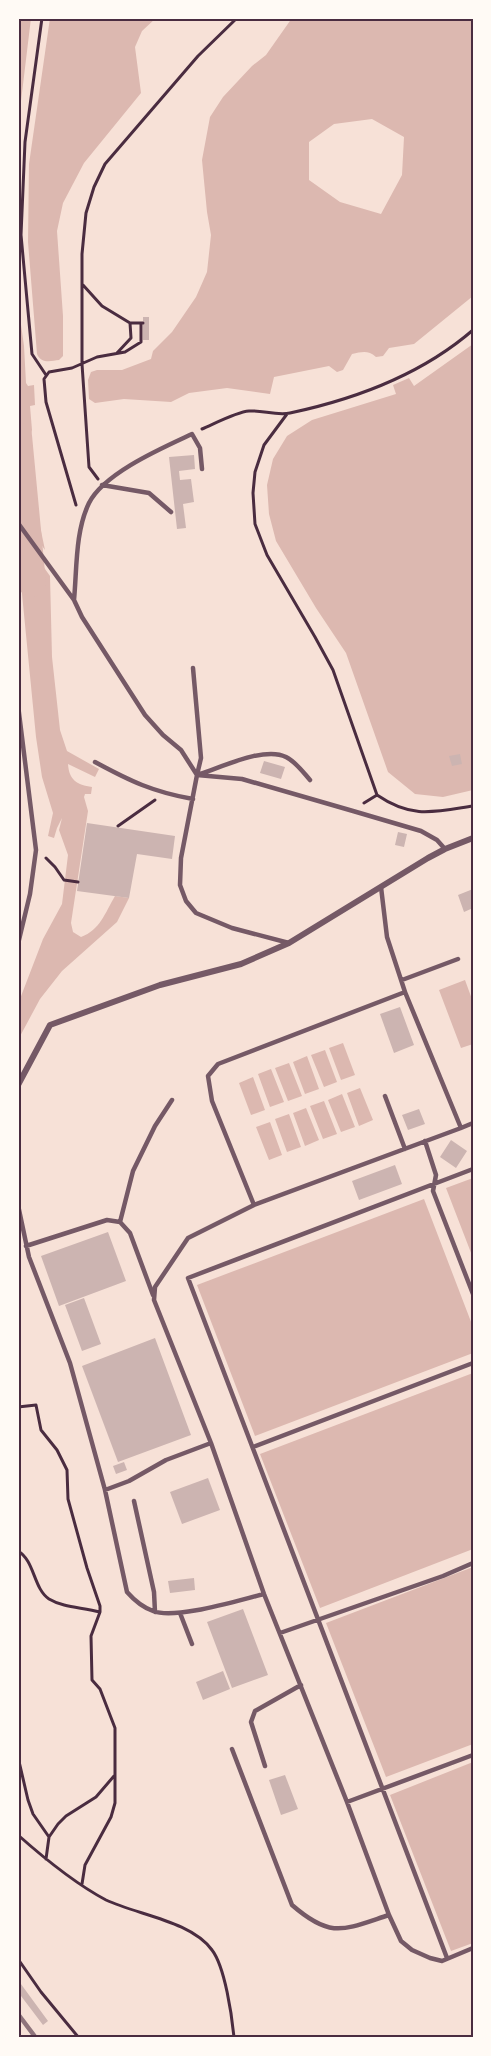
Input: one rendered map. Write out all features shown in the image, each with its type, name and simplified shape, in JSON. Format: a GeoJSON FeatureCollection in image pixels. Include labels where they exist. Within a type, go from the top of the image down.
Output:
{"type":"FeatureCollection","features":[{"type":"Feature","properties":{"kind":"street"},"geometry":{"type":"LineString","coordinates":[[18,1085],[50,1025],[160,985],[241,964],[289,943],[445,849],[473,838]]}},
{"type":"Feature","properties":{"kind":"lane"},"geometry":{"type":"LineString","coordinates":[[74,600],[80,532],[89,503],[102,485],[157,450],[192,434],[200,448],[202,469]]}},
{"type":"Feature","properties":{"kind":"lane"},"geometry":{"type":"LineString","coordinates":[[102,485],[149,493],[160,500],[171,512]]}},
{"type":"Feature","properties":{"kind":"lane"},"geometry":{"type":"LineString","coordinates":[[18,523],[74,600],[82,617],[145,715],[181,750],[198,775]]}},
{"type":"Feature","properties":{"kind":"lane"},"geometry":{"type":"LineString","coordinates":[[193,668],[201,758],[181,858],[180,885],[186,901],[196,913],[232,928],[289,943]]}},
{"type":"Feature","properties":{"kind":"lane"},"geometry":{"type":"LineString","coordinates":[[18,705],[36,850],[30,894],[18,945]]}},
{"type":"Feature","properties":{"kind":"lane"},"geometry":{"type":"LineString","coordinates":[[198,775],[267,752],[286,756],[299,766],[310,780]]}},
{"type":"Feature","properties":{"kind":"lane"},"geometry":{"type":"LineString","coordinates":[[95,762],[129,781],[164,794],[193,799]]}},
{"type":"Feature","properties":{"kind":"lane"},"geometry":{"type":"LineString","coordinates":[[198,775],[242,779],[421,831],[437,840],[445,849]]}},
{"type":"Feature","properties":{"kind":"lane"},"geometry":{"type":"LineString","coordinates":[[381,887],[387,937],[405,992],[461,1128]]}},
{"type":"Feature","properties":{"kind":"lane"},"geometry":{"type":"LineString","coordinates":[[402,980],[458,959]]}},
{"type":"Feature","properties":{"kind":"lane"},"geometry":{"type":"LineString","coordinates":[[254,1205],[212,1101],[208,1076],[218,1064],[405,992]]}},
{"type":"Feature","properties":{"kind":"lane"},"geometry":{"type":"LineString","coordinates":[[385,1096],[405,1149]]}},
{"type":"Feature","properties":{"kind":"lane"},"geometry":{"type":"LineString","coordinates":[[120,1222],[133,1171],[154,1126],[172,1100]]}},
{"type":"Feature","properties":{"kind":"lane"},"geometry":{"type":"LineString","coordinates":[[154,1298],[155,1287],[160,1276],[188,1238],[254,1205],[473,1123]]}},
{"type":"Feature","properties":{"kind":"lane"},"geometry":{"type":"LineString","coordinates":[[425,1141],[436,1175],[433,1191],[473,1294]]}},
{"type":"Feature","properties":{"kind":"lane"},"geometry":{"type":"LineString","coordinates":[[447,1958],[188,1278],[473,1169]]}},
{"type":"Feature","properties":{"kind":"lane"},"geometry":{"type":"LineString","coordinates":[[18,1205],[28,1257],[70,1362],[105,1490],[127,1592],[136,1602],[155,1612],[180,1613],[264,1594]]}},
{"type":"Feature","properties":{"kind":"lane"},"geometry":{"type":"LineString","coordinates":[[26,1246],[107,1220],[120,1222],[130,1233],[211,1443],[264,1594],[347,1802],[388,1915],[401,1941],[412,1950],[429,1958],[442,1961],[473,1948]]}},
{"type":"Feature","properties":{"kind":"lane"},"geometry":{"type":"LineString","coordinates":[[253,1447],[473,1363]]}},
{"type":"Feature","properties":{"kind":"lane"},"geometry":{"type":"LineString","coordinates":[[105,1490],[129,1481],[166,1460],[211,1443]]}},
{"type":"Feature","properties":{"kind":"lane"},"geometry":{"type":"LineString","coordinates":[[134,1501],[154,1592],[155,1612]]}},
{"type":"Feature","properties":{"kind":"lane"},"geometry":{"type":"LineString","coordinates":[[280,1633],[443,1576],[473,1563]]}},
{"type":"Feature","properties":{"kind":"lane"},"geometry":{"type":"LineString","coordinates":[[180,1613],[192,1644]]}},
{"type":"Feature","properties":{"kind":"lane"},"geometry":{"type":"LineString","coordinates":[[265,1766],[251,1722],[255,1711],[300,1685]]}},
{"type":"Feature","properties":{"kind":"lane"},"geometry":{"type":"LineString","coordinates":[[232,1749],[292,1905],[310,1921],[336,1930],[388,1915]]}},
{"type":"Feature","properties":{"kind":"lane"},"geometry":{"type":"LineString","coordinates":[[347,1802],[473,1755]]}},
{"type":"Feature","properties":{"kind":"path"},"geometry":{"type":"LineString","coordinates":[[42,18],[25,142],[21,235],[32,354],[46,375],[48,414],[83,522]]}},
{"type":"Feature","properties":{"kind":"path"},"geometry":{"type":"LineString","coordinates":[[102,485],[89,466],[82,364],[81,254],[86,213],[94,187],[105,164],[198,56],[237,18]]}},
{"type":"Feature","properties":{"kind":"path"},"geometry":{"type":"LineString","coordinates":[[46,375],[49,372],[72,368],[98,357],[125,352],[141,342],[142,323],[130,323],[102,306],[82,285]]}},
{"type":"Feature","properties":{"kind":"path"},"geometry":{"type":"LineString","coordinates":[[116,354],[131,338],[130,323]]}},
{"type":"Feature","properties":{"kind":"path"},"geometry":{"type":"LineString","coordinates":[[192,434],[248,411],[287,414],[345,399],[402,377],[438,358],[473,330]]}},
{"type":"Feature","properties":{"kind":"path"},"geometry":{"type":"LineString","coordinates":[[287,414],[264,445],[255,472],[253,493],[255,524],[267,555],[333,670],[377,795],[390,804],[407,811],[433,812],[473,806]]}},
{"type":"Feature","properties":{"kind":"path"},"geometry":{"type":"LineString","coordinates":[[118,826],[164,794]]}},
{"type":"Feature","properties":{"kind":"path"},"geometry":{"type":"LineString","coordinates":[[353,811],[377,795]]}},
{"type":"Feature","properties":{"kind":"path"},"geometry":{"type":"LineString","coordinates":[[36,850],[55,867],[64,880],[78,882]]}},
{"type":"Feature","properties":{"kind":"path"},"geometry":{"type":"LineString","coordinates":[[18,1407],[36,1405],[41,1430],[57,1450],[67,1470],[68,1499],[87,1568],[98,1598],[100,1612],[91,1636],[92,1680],[100,1689],[116,1728],[115,1803],[111,1817],[85,1865],[82,1884]]}},
{"type":"Feature","properties":{"kind":"path"},"geometry":{"type":"LineString","coordinates":[[18,1551],[22,1552],[47,1598],[70,1608],[85,1608],[100,1612]]}},
{"type":"Feature","properties":{"kind":"path"},"geometry":{"type":"LineString","coordinates":[[18,1757],[31,1807],[49,1837]]}},
{"type":"Feature","properties":{"kind":"path"},"geometry":{"type":"LineString","coordinates":[[46,1859],[49,1837],[66,1816],[96,1797],[114,1775]]}},
{"type":"Feature","properties":{"kind":"path"},"geometry":{"type":"LineString","coordinates":[[18,1835],[46,1859],[109,1901],[190,1932],[208,1945],[219,1961],[234,2038]]}},
{"type":"Feature","properties":{"kind":"path"},"geometry":{"type":"LineString","coordinates":[[18,1959],[41,1992],[79,2038]]}},
{"type":"Feature","properties":{"kind":"shaded area"},"geometry":{"type":"Polygon","coordinates":[[[18,18],[31,18],[18,126],[18,18]]]}},
{"type":"Feature","properties":{"kind":"shaded area"},"geometry":{"type":"Polygon","coordinates":[[[50,18],[156,18],[142,31],[135,47],[141,93],[84,163],[63,203],[57,231],[63,316],[63,356],[59,360],[44,361],[37,354],[28,242],[29,164],[50,18]]]}},
{"type":"Feature","properties":{"kind":"shaded area"},"geometry":{"type":"Polygon","coordinates":[[[292,18],[473,18],[473,296],[414,344],[389,348],[383,356],[376,357],[365,352],[352,354],[343,370],[337,372],[329,366],[274,377],[270,394],[227,388],[189,393],[171,402],[124,399],[95,403],[89,399],[88,380],[91,372],[122,370],[151,359],[153,351],[172,332],[196,297],[207,272],[211,235],[202,160],[210,117],[223,97],[252,66],[266,55],[292,18]],[[372,119],[334,124],[309,142],[309,180],[340,202],[381,214],[402,175],[404,137],[372,119]]]}},
{"type":"Feature","properties":{"kind":"shaded area"},"geometry":{"type":"Polygon","coordinates":[[[18,303],[26,383],[28,386],[34,385],[35,405],[30,406],[31,458],[36,507],[45,550],[18,512],[18,303]]]}},
{"type":"Feature","properties":{"kind":"shaded area"},"geometry":{"type":"Polygon","coordinates":[[[473,344],[473,790],[443,797],[415,794],[388,772],[346,653],[276,541],[269,514],[267,485],[273,459],[287,436],[312,420],[396,394],[393,385],[409,378],[414,386],[473,344]]]}},
{"type":"Feature","properties":{"kind":"shaded area"},"geometry":{"type":"Polygon","coordinates":[[[18,531],[50,576],[52,657],[60,730],[67,751],[99,769],[95,777],[68,764],[70,774],[75,781],[92,787],[91,794],[85,794],[84,797],[88,811],[71,923],[73,932],[81,937],[88,934],[101,920],[115,896],[129,898],[117,922],[62,971],[40,999],[18,1040],[18,1004],[43,939],[62,904],[68,855],[59,830],[62,818],[54,838],[48,836],[53,813],[42,777],[36,737],[18,553],[18,531]]]}},
{"type":"Feature","properties":{"kind":"shaded area"},"geometry":{"type":"Polygon","coordinates":[[[465,980],[473,1002],[473,1044],[461,1048],[439,990],[465,980]]]}},
{"type":"Feature","properties":{"kind":"shaded area"},"geometry":{"type":"Polygon","coordinates":[[[343,1043],[355,1075],[341,1080],[329,1048],[343,1043]]]}},
{"type":"Feature","properties":{"kind":"shaded area"},"geometry":{"type":"Polygon","coordinates":[[[325,1050],[337,1082],[324,1087],[311,1055],[325,1050]]]}},
{"type":"Feature","properties":{"kind":"shaded area"},"geometry":{"type":"Polygon","coordinates":[[[307,1056],[319,1089],[305,1094],[293,1062],[307,1056]]]}},
{"type":"Feature","properties":{"kind":"shaded area"},"geometry":{"type":"Polygon","coordinates":[[[289,1063],[302,1096],[288,1101],[275,1068],[289,1063]]]}},
{"type":"Feature","properties":{"kind":"shaded area"},"geometry":{"type":"Polygon","coordinates":[[[271,1069],[284,1102],[270,1107],[258,1074],[271,1069]]]}},
{"type":"Feature","properties":{"kind":"shaded area"},"geometry":{"type":"Polygon","coordinates":[[[253,1077],[265,1110],[251,1115],[239,1083],[253,1077]]]}},
{"type":"Feature","properties":{"kind":"shaded area"},"geometry":{"type":"Polygon","coordinates":[[[360,1088],[373,1120],[359,1126],[347,1093],[360,1088]]]}},
{"type":"Feature","properties":{"kind":"shaded area"},"geometry":{"type":"Polygon","coordinates":[[[342,1094],[355,1127],[341,1132],[328,1100],[342,1094]]]}},
{"type":"Feature","properties":{"kind":"shaded area"},"geometry":{"type":"Polygon","coordinates":[[[324,1101],[337,1134],[323,1139],[310,1106],[324,1101]]]}},
{"type":"Feature","properties":{"kind":"shaded area"},"geometry":{"type":"Polygon","coordinates":[[[306,1108],[319,1140],[305,1146],[293,1113],[306,1108]]]}},
{"type":"Feature","properties":{"kind":"shaded area"},"geometry":{"type":"Polygon","coordinates":[[[289,1114],[301,1147],[287,1152],[275,1119],[289,1114]]]}},
{"type":"Feature","properties":{"kind":"shaded area"},"geometry":{"type":"Polygon","coordinates":[[[270,1122],[282,1155],[269,1160],[256,1127],[270,1122]]]}},
{"type":"Feature","properties":{"kind":"shaded area"},"geometry":{"type":"Polygon","coordinates":[[[473,1178],[473,1258],[446,1188],[473,1178]]]}},
{"type":"Feature","properties":{"kind":"shaded area"},"geometry":{"type":"Polygon","coordinates":[[[424,1199],[473,1327],[473,1353],[255,1436],[197,1285],[424,1199]]]}},
{"type":"Feature","properties":{"kind":"shaded area"},"geometry":{"type":"Polygon","coordinates":[[[473,1373],[473,1549],[320,1608],[260,1454],[473,1373]]]}},
{"type":"Feature","properties":{"kind":"shaded area"},"geometry":{"type":"Polygon","coordinates":[[[473,1567],[473,1744],[386,1777],[326,1623],[473,1567]]]}},
{"type":"Feature","properties":{"kind":"shaded area"},"geometry":{"type":"Polygon","coordinates":[[[473,1762],[473,1943],[451,1951],[390,1795],[473,1762]]]}},
{"type":"Feature","properties":{"kind":"building"},"geometry":{"type":"Polygon","coordinates":[[[143,317],[149,317],[149,340],[143,340],[143,317]]]}},
{"type":"Feature","properties":{"kind":"building"},"geometry":{"type":"Polygon","coordinates":[[[194,455],[195,469],[179,471],[180,480],[191,479],[194,502],[183,504],[186,528],[177,529],[169,457],[194,455]]]}},
{"type":"Feature","properties":{"kind":"building"},"geometry":{"type":"Polygon","coordinates":[[[460,754],[462,764],[452,766],[449,756],[460,754]]]}},
{"type":"Feature","properties":{"kind":"building"},"geometry":{"type":"Polygon","coordinates":[[[264,761],[285,767],[281,779],[260,773],[264,761]]]}},
{"type":"Feature","properties":{"kind":"building"},"geometry":{"type":"Polygon","coordinates":[[[87,823],[175,836],[172,859],[137,854],[129,898],[77,891],[87,823]]]}},
{"type":"Feature","properties":{"kind":"building"},"geometry":{"type":"Polygon","coordinates":[[[398,832],[407,834],[404,847],[395,845],[398,832]]]}},
{"type":"Feature","properties":{"kind":"building"},"geometry":{"type":"Polygon","coordinates":[[[473,889],[473,908],[464,912],[458,895],[473,889]]]}},
{"type":"Feature","properties":{"kind":"building"},"geometry":{"type":"Polygon","coordinates":[[[400,1007],[414,1045],[394,1053],[380,1014],[400,1007]]]}},
{"type":"Feature","properties":{"kind":"building"},"geometry":{"type":"Polygon","coordinates":[[[419,1109],[425,1124],[408,1130],[402,1115],[419,1109]]]}},
{"type":"Feature","properties":{"kind":"building"},"geometry":{"type":"Polygon","coordinates":[[[451,1140],[467,1151],[456,1168],[440,1157],[451,1140]]]}},
{"type":"Feature","properties":{"kind":"building"},"geometry":{"type":"Polygon","coordinates":[[[395,1165],[402,1184],[359,1200],[352,1181],[395,1165]]]}},
{"type":"Feature","properties":{"kind":"building"},"geometry":{"type":"Polygon","coordinates":[[[108,1232],[126,1281],[59,1306],[41,1256],[108,1232]]]}},
{"type":"Feature","properties":{"kind":"building"},"geometry":{"type":"Polygon","coordinates":[[[84,1298],[101,1344],[82,1351],[65,1305],[84,1298]]]}},
{"type":"Feature","properties":{"kind":"building"},"geometry":{"type":"Polygon","coordinates":[[[155,1338],[191,1435],[118,1462],[82,1366],[155,1338]]]}},
{"type":"Feature","properties":{"kind":"building"},"geometry":{"type":"Polygon","coordinates":[[[124,1462],[127,1470],[116,1474],[113,1466],[124,1462]]]}},
{"type":"Feature","properties":{"kind":"building"},"geometry":{"type":"Polygon","coordinates":[[[208,1478],[220,1510],[182,1524],[170,1492],[208,1478]]]}},
{"type":"Feature","properties":{"kind":"building"},"geometry":{"type":"Polygon","coordinates":[[[194,1578],[195,1590],[170,1593],[168,1581],[194,1578]]]}},
{"type":"Feature","properties":{"kind":"building"},"geometry":{"type":"Polygon","coordinates":[[[243,1609],[268,1675],[232,1688],[207,1622],[243,1609]]]}},
{"type":"Feature","properties":{"kind":"building"},"geometry":{"type":"Polygon","coordinates":[[[223,1671],[230,1689],[203,1700],[196,1682],[223,1671]]]}},
{"type":"Feature","properties":{"kind":"building"},"geometry":{"type":"Polygon","coordinates":[[[285,1775],[298,1809],[281,1815],[269,1780],[285,1775]]]}},
{"type":"Feature","properties":{"kind":"building"},"geometry":{"type":"Polygon","coordinates":[[[18,1980],[48,2021],[43,2025],[18,1992],[18,1980]]]}},
{"type":"Feature","properties":{"kind":"waterway"},"geometry":{"type":"LineString","coordinates":[[18,436],[32,583]]}},
{"type":"Feature","properties":{"kind":"railway"},"geometry":{"type":"LineString","coordinates":[[18,2014],[36,2038]]}}]}
